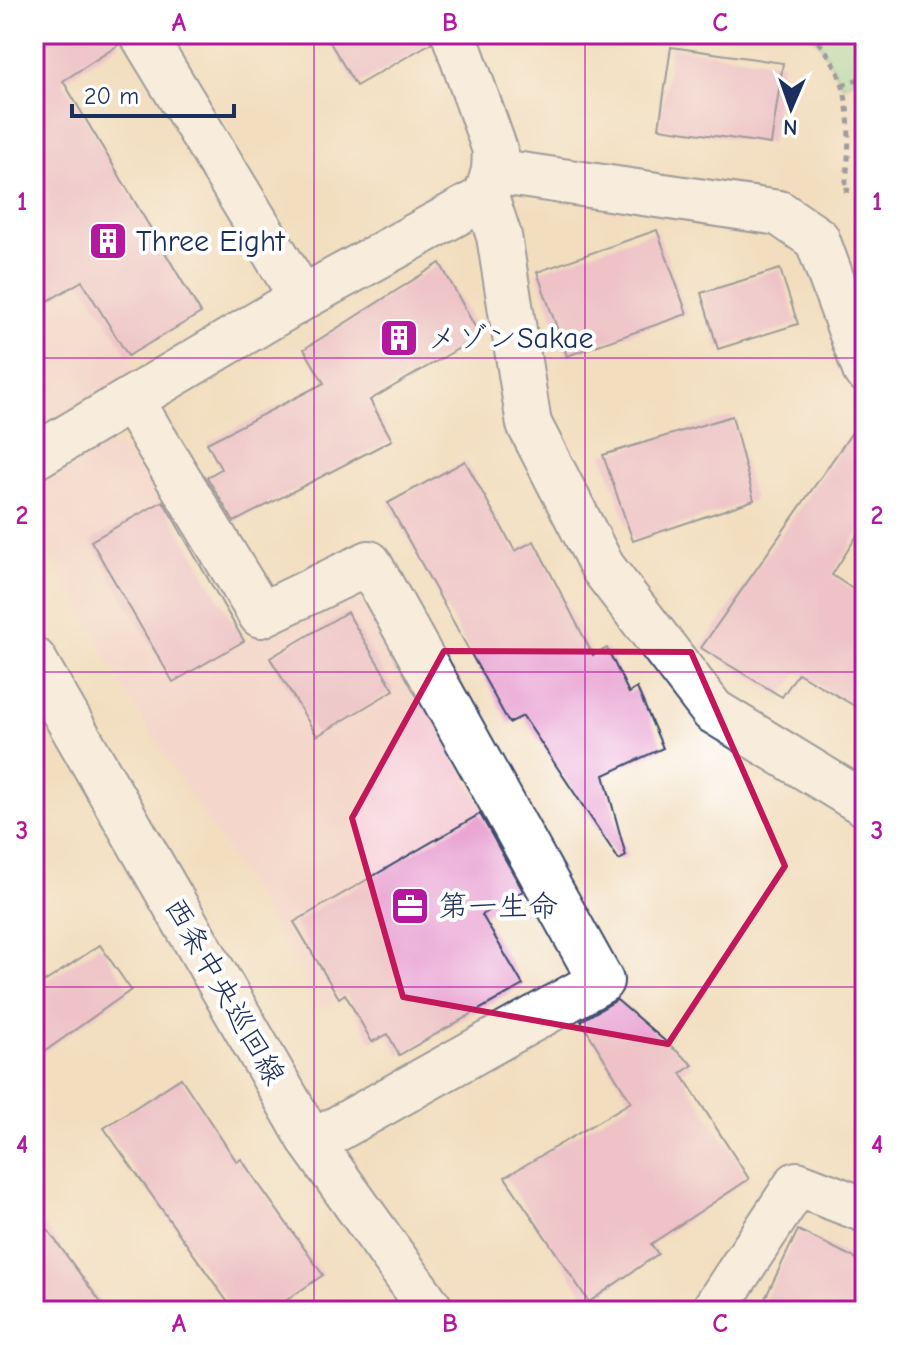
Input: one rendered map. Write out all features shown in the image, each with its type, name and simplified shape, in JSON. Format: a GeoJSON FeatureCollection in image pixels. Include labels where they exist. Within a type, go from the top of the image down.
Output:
{"type":"FeatureCollection","features":[{"type":"Feature","properties":{"kind":"street"},"geometry":{"type":"LineString","coordinates":[[142,34],[302,298]]}},
{"type":"Feature","properties":{"kind":"street"},"geometry":{"type":"LineString","coordinates":[[454,34],[495,150],[490,184],[529,424],[603,568],[713,711],[865,804]]}},
{"type":"Feature","properties":{"kind":"street"},"geometry":{"type":"LineString","coordinates":[[34,457],[490,184],[779,213],[817,239],[865,370]]}},
{"type":"Feature","properties":{"kind":"street"},"geometry":{"type":"LineString","coordinates":[[131,400],[261,615],[369,563],[601,981],[312,1143]]}},
{"type":"Feature","properties":{"kind":"street","name":"西条中央巡回線"},"geometry":{"type":"LineString","coordinates":[[34,660],[312,1143],[432,1311]]}},
{"type":"Feature","properties":{"kind":"street"},"geometry":{"type":"LineString","coordinates":[[713,1311],[797,1184],[865,1210]]}},
{"type":"Feature","properties":{"kind":"path"},"geometry":{"type":"LineString","coordinates":[[809,34],[819,42],[842,85],[850,115],[845,190]]}},
{"type":"Feature","properties":{"kind":"path"},"geometry":{"type":"LineString","coordinates":[[842,85],[865,77]]}},
{"type":"Feature","properties":{"kind":"path"},"geometry":{"type":"LineString","coordinates":[[834,189],[865,192]]}},
{"type":"Feature","properties":{"kind":"highlighted area"},"geometry":{"type":"Polygon","coordinates":[[[444,651],[691,652],[785,866],[668,1044],[403,997],[352,818],[444,651]]]}},
{"type":"Feature","properties":{"kind":"shaded area"},"geometry":{"type":"Polygon","coordinates":[[[34,202],[140,377],[34,437],[34,202]]]}},
{"type":"Feature","properties":{"kind":"shaded area"},"geometry":{"type":"Polygon","coordinates":[[[93,446],[119,446],[150,484],[244,641],[333,596],[353,596],[373,604],[526,889],[320,1010],[276,930],[129,699],[34,525],[35,484],[93,446]]]}},
{"type":"Feature","properties":{"kind":"green space"},"geometry":{"type":"Polygon","coordinates":[[[809,34],[865,34],[865,77],[842,85],[819,42],[809,34]]]}},
{"type":"Feature","properties":{"kind":"building","name":"Three Eight"},"geometry":{"type":"Polygon","coordinates":[[[34,34],[117,34],[120,44],[63,81],[201,313],[128,356],[82,281],[34,309],[34,34]]]}},
{"type":"Feature","properties":{"kind":"building"},"geometry":{"type":"Polygon","coordinates":[[[325,34],[430,34],[431,43],[356,86],[325,34]]]}},
{"type":"Feature","properties":{"kind":"building"},"geometry":{"type":"Polygon","coordinates":[[[671,47],[783,63],[771,144],[659,128],[671,47]]]}},
{"type":"Feature","properties":{"kind":"building"},"geometry":{"type":"Polygon","coordinates":[[[657,230],[687,314],[567,356],[537,272],[657,230]]]}},
{"type":"Feature","properties":{"kind":"building"},"geometry":{"type":"Polygon","coordinates":[[[440,263],[480,336],[370,400],[392,440],[234,522],[207,477],[221,469],[207,443],[324,383],[304,349],[440,263]]]}},
{"type":"Feature","properties":{"kind":"building"},"geometry":{"type":"Polygon","coordinates":[[[780,269],[798,324],[718,349],[701,293],[780,269]]]}},
{"type":"Feature","properties":{"kind":"building"},"geometry":{"type":"Polygon","coordinates":[[[865,414],[865,523],[832,575],[865,597],[865,712],[798,673],[782,697],[701,648],[865,414]]]}},
{"type":"Feature","properties":{"kind":"building"},"geometry":{"type":"Polygon","coordinates":[[[732,416],[754,500],[633,541],[603,455],[732,416]]]}},
{"type":"Feature","properties":{"kind":"building"},"geometry":{"type":"Polygon","coordinates":[[[465,461],[515,551],[534,541],[593,655],[607,648],[629,693],[637,688],[663,748],[604,775],[626,856],[619,860],[523,716],[509,723],[388,503],[465,461]]]}},
{"type":"Feature","properties":{"kind":"building"},"geometry":{"type":"Polygon","coordinates":[[[163,501],[244,641],[173,682],[91,541],[163,501]]]}},
{"type":"Feature","properties":{"kind":"building"},"geometry":{"type":"Polygon","coordinates":[[[347,612],[394,690],[317,736],[270,658],[347,612]]]}},
{"type":"Feature","properties":{"kind":"building","name":"第一生命"},"geometry":{"type":"Polygon","coordinates":[[[480,814],[523,891],[482,915],[523,985],[399,1055],[388,1034],[372,1042],[345,994],[339,998],[294,922],[480,814]]]}},
{"type":"Feature","properties":{"kind":"building"},"geometry":{"type":"Polygon","coordinates":[[[100,945],[131,990],[34,1059],[34,989],[100,945]]]}},
{"type":"Feature","properties":{"kind":"building"},"geometry":{"type":"Polygon","coordinates":[[[617,1000],[693,1065],[681,1073],[749,1179],[651,1244],[658,1254],[589,1302],[505,1177],[631,1102],[581,1021],[617,1000]]]}},
{"type":"Feature","properties":{"kind":"building"},"geometry":{"type":"Polygon","coordinates":[[[181,1078],[237,1162],[241,1159],[323,1275],[271,1311],[234,1311],[104,1128],[181,1078]]]}},
{"type":"Feature","properties":{"kind":"building"},"geometry":{"type":"Polygon","coordinates":[[[34,1211],[107,1311],[34,1311],[34,1211]]]}},
{"type":"Feature","properties":{"kind":"building"},"geometry":{"type":"Polygon","coordinates":[[[798,1230],[865,1263],[865,1311],[759,1311],[798,1230]]]}},
{"type":"Feature","properties":{"kind":"place","name":"Three Eight"},"geometry":{"type":"Point","coordinates":[108,241]}},
{"type":"Feature","properties":{"kind":"place","name":"メゾンSakae"},"geometry":{"type":"Point","coordinates":[399,338]}},
{"type":"Feature","properties":{"kind":"place","name":"第一生命"},"geometry":{"type":"Point","coordinates":[410,906]}}]}
